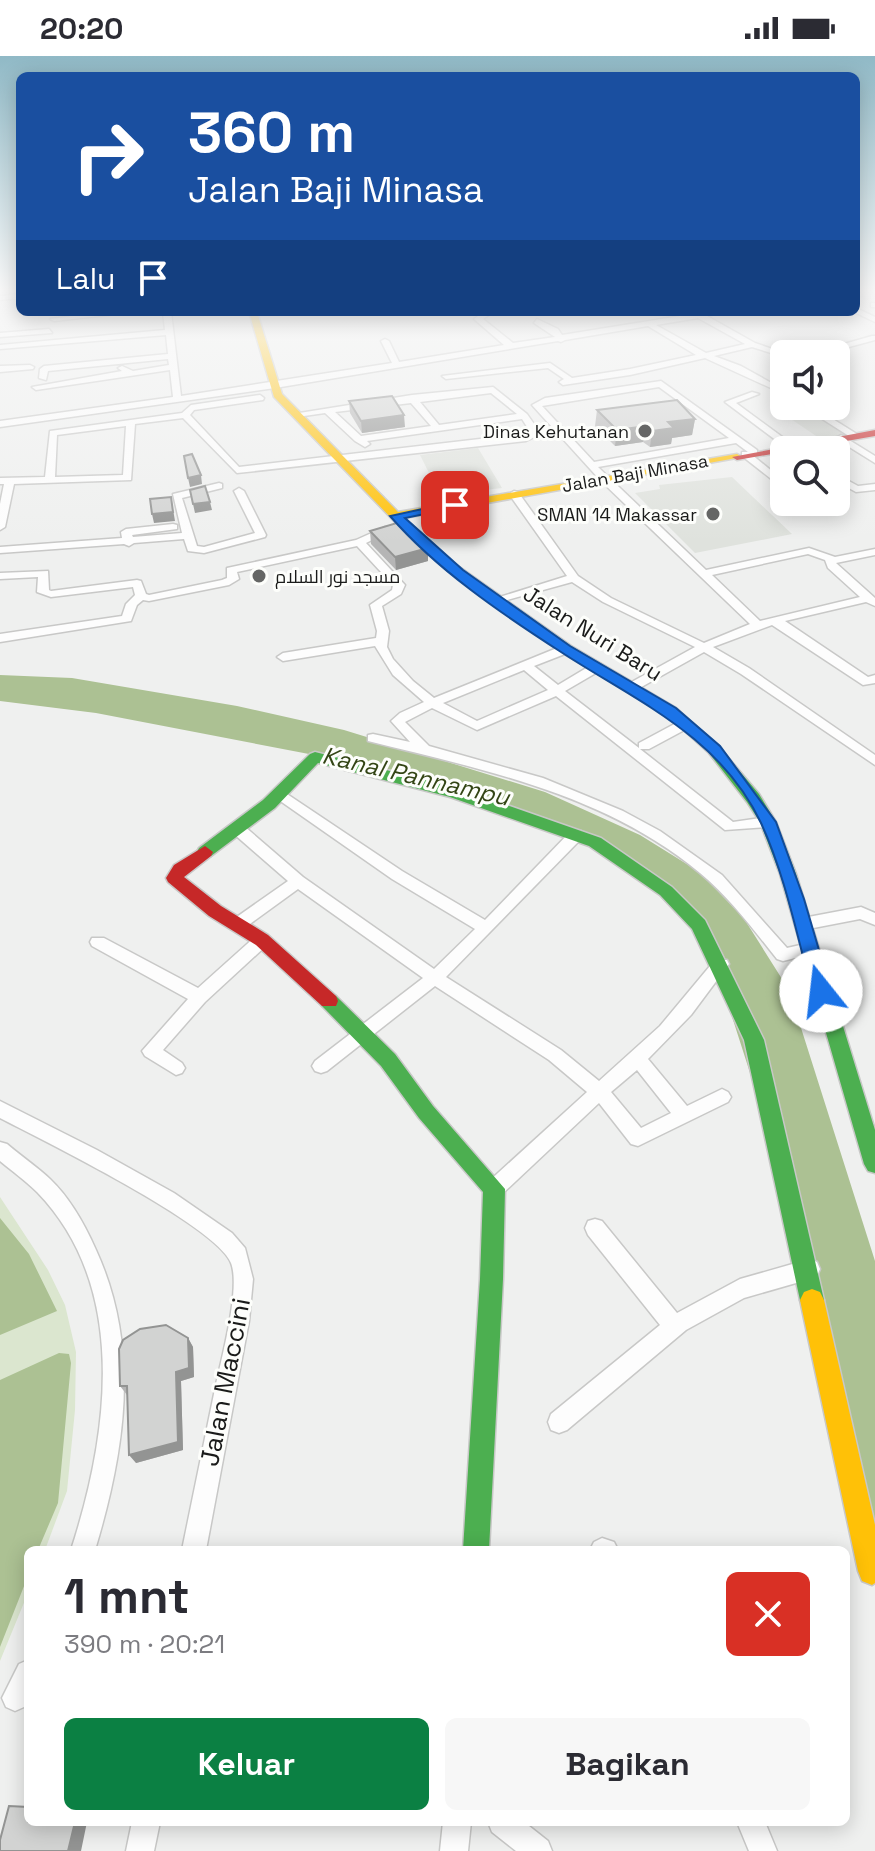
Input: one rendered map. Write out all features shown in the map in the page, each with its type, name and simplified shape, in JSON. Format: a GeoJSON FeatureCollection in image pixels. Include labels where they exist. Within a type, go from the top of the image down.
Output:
{"type":"FeatureCollection","features":[{"type":"Feature","properties":{"kind":"street"},"geometry":{"type":"LineString","coordinates":[[36,387],[116,375]]}},
{"type":"Feature","properties":{"kind":"street"},"geometry":{"type":"LineString","coordinates":[[175,375],[177,398]]}},
{"type":"Feature","properties":{"kind":"street"},"geometry":{"type":"LineString","coordinates":[[268,375],[272,389]]}},
{"type":"Feature","properties":{"kind":"street"},"geometry":{"type":"LineString","coordinates":[[50,481],[53,433],[185,415],[191,408],[349,375]]}},
{"type":"Feature","properties":{"kind":"street"},"geometry":{"type":"LineString","coordinates":[[446,376],[458,375]]}},
{"type":"Feature","properties":{"kind":"street"},"geometry":{"type":"LineString","coordinates":[[560,375],[567,382],[613,375]]}},
{"type":"Feature","properties":{"kind":"street"},"geometry":{"type":"LineString","coordinates":[[750,375],[770,386]]}},
{"type":"Feature","properties":{"kind":"street"},"geometry":{"type":"LineString","coordinates":[[758,625],[598,472],[536,405],[545,401],[661,384],[745,449],[770,473]]}},
{"type":"Feature","properties":{"kind":"street"},"geometry":{"type":"LineString","coordinates":[[0,424],[177,398],[272,389]]}},
{"type":"Feature","properties":{"kind":"street","name":"Jalan Nuri Baru"},"geometry":{"type":"LineString","coordinates":[[272,389],[399,520],[496,600],[566,649],[632,687],[685,724],[730,767],[768,822],[803,924],[875,1164]]}},
{"type":"Feature","properties":{"kind":"street"},"geometry":{"type":"LineString","coordinates":[[185,415],[237,470],[533,437],[536,431],[524,416],[493,390],[297,414]]}},
{"type":"Feature","properties":{"kind":"street"},"geometry":{"type":"LineString","coordinates":[[755,394],[729,402],[776,436]]}},
{"type":"Feature","properties":{"kind":"street"},"geometry":{"type":"LineString","coordinates":[[412,398],[438,429]]}},
{"type":"Feature","properties":{"kind":"street"},"geometry":{"type":"LineString","coordinates":[[327,410],[379,454]]}},
{"type":"Feature","properties":{"kind":"street"},"geometry":{"type":"LineString","coordinates":[[358,439],[524,416]]}},
{"type":"Feature","properties":{"kind":"street"},"geometry":{"type":"LineString","coordinates":[[825,420],[847,436]]}},
{"type":"Feature","properties":{"kind":"street"},"geometry":{"type":"LineString","coordinates":[[0,527],[5,481],[128,478],[131,423]]}},
{"type":"Feature","properties":{"kind":"street","name":"Jalan Baji Minasa"},"geometry":{"type":"LineString","coordinates":[[850,437],[875,433]]}},
{"type":"Feature","properties":{"kind":"street"},"geometry":{"type":"LineString","coordinates":[[850,439],[875,460]]}},
{"type":"Feature","properties":{"kind":"street","name":"Jalan Baji Minasa"},"geometry":{"type":"LineString","coordinates":[[399,520],[598,472],[745,449],[770,448]]}},
{"type":"Feature","properties":{"kind":"street"},"geometry":{"type":"LineString","coordinates":[[228,489],[261,535],[251,541],[196,550],[190,546],[185,531],[178,495],[228,489],[258,469]]}},
{"type":"Feature","properties":{"kind":"street"},"geometry":{"type":"LineString","coordinates":[[228,489],[237,470]]}},
{"type":"Feature","properties":{"kind":"street"},"geometry":{"type":"LineString","coordinates":[[850,485],[856,489],[875,487]]}},
{"type":"Feature","properties":{"kind":"street"},"geometry":{"type":"LineString","coordinates":[[514,494],[574,578],[636,616],[704,647],[875,761]]}},
{"type":"Feature","properties":{"kind":"street"},"geometry":{"type":"LineString","coordinates":[[0,638],[61,632],[84,624],[127,619],[132,604],[141,596],[157,597],[225,583],[233,579],[231,570],[359,542],[399,520]]}},
{"type":"Feature","properties":{"kind":"street"},"geometry":{"type":"LineString","coordinates":[[0,550],[129,543],[185,531]]}},
{"type":"Feature","properties":{"kind":"street"},"geometry":{"type":"LineString","coordinates":[[359,542],[399,585],[397,592],[376,605],[383,631],[381,641],[385,658],[407,685],[477,726],[556,691],[597,667]]}},
{"type":"Feature","properties":{"kind":"street"},"geometry":{"type":"LineString","coordinates":[[703,574],[809,551],[830,560],[875,552]]}},
{"type":"Feature","properties":{"kind":"street"},"geometry":{"type":"LineString","coordinates":[[854,557],[875,562]]}},
{"type":"Feature","properties":{"kind":"street"},"geometry":{"type":"LineString","coordinates":[[830,560],[832,566],[871,601]]}},
{"type":"Feature","properties":{"kind":"street"},"geometry":{"type":"LineString","coordinates":[[0,576],[45,574],[43,590],[46,594],[137,583],[141,596]]}},
{"type":"Feature","properties":{"kind":"street"},"geometry":{"type":"LineString","coordinates":[[496,600],[574,578]]}},
{"type":"Feature","properties":{"kind":"street"},"geometry":{"type":"LineString","coordinates":[[632,687],[704,647],[758,625],[871,601]]}},
{"type":"Feature","properties":{"kind":"street"},"geometry":{"type":"LineString","coordinates":[[773,621],[867,682],[875,679]]}},
{"type":"Feature","properties":{"kind":"street"},"geometry":{"type":"LineString","coordinates":[[283,657],[381,641]]}},
{"type":"Feature","properties":{"kind":"street"},"geometry":{"type":"LineString","coordinates":[[426,749],[397,719],[566,649]]}},
{"type":"Feature","properties":{"kind":"street"},"geometry":{"type":"LineString","coordinates":[[527,667],[730,827],[768,822]]}},
{"type":"Feature","properties":{"kind":"street"},"geometry":{"type":"LineString","coordinates":[[644,746],[685,724]]}},
{"type":"Feature","properties":{"kind":"street"},"geometry":{"type":"LineString","coordinates":[[373,738],[426,749],[541,783],[635,822],[692,859],[745,907],[783,955],[809,949]]}},
{"type":"Feature","properties":{"kind":"street"},"geometry":{"type":"LineString","coordinates":[[476,1546],[482,1404],[494,1260],[494,1189],[426,1112],[388,1060],[322,994],[262,940],[174,878],[180,869],[239,830],[281,795],[315,757],[440,789],[576,835],[619,856],[666,891],[699,925],[721,964],[754,1040],[809,1271],[872,1571]]}},
{"type":"Feature","properties":{"kind":"street"},"geometry":{"type":"LineString","coordinates":[[281,795],[397,875],[486,928]]}},
{"type":"Feature","properties":{"kind":"street"},"geometry":{"type":"LineString","coordinates":[[239,830],[298,881],[555,1055],[600,1092],[638,1138],[722,1097]]}},
{"type":"Feature","properties":{"kind":"street"},"geometry":{"type":"LineString","coordinates":[[321,1066],[359,1033],[436,977],[576,835]]}},
{"type":"Feature","properties":{"kind":"street"},"geometry":{"type":"LineString","coordinates":[[237,925],[298,881]]}},
{"type":"Feature","properties":{"kind":"street"},"geometry":{"type":"LineString","coordinates":[[803,924],[861,913],[875,919]]}},
{"type":"Feature","properties":{"kind":"street"},"geometry":{"type":"LineString","coordinates":[[176,1068],[151,1051],[199,997],[262,940]]}},
{"type":"Feature","properties":{"kind":"street"},"geometry":{"type":"LineString","coordinates":[[98,942],[199,997]]}},
{"type":"Feature","properties":{"kind":"street"},"geometry":{"type":"LineString","coordinates":[[494,1189],[639,1060],[704,990],[721,964]]}},
{"type":"Feature","properties":{"kind":"street"},"geometry":{"type":"LineString","coordinates":[[639,1060],[684,1116]]}},
{"type":"Feature","properties":{"kind":"street","name":"Jalan Maccini"},"geometry":{"type":"LineString","coordinates":[[0,1109],[192,1214],[227,1239],[239,1256],[243,1285],[239,1321],[195,1546]]}},
{"type":"Feature","properties":{"kind":"street"},"geometry":{"type":"LineString","coordinates":[[0,1150],[32,1174],[66,1215],[94,1267],[112,1324],[116,1373],[115,1424],[102,1491],[84,1546]]}},
{"type":"Feature","properties":{"kind":"street"},"geometry":{"type":"LineString","coordinates":[[595,1228],[675,1327]]}},
{"type":"Feature","properties":{"kind":"street"},"geometry":{"type":"LineString","coordinates":[[559,1422],[675,1327],[740,1289],[809,1271]]}},
{"type":"Feature","properties":{"kind":"street"},"geometry":{"type":"LineString","coordinates":[[15,1698],[24,1681]]}},
{"type":"Feature","properties":{"kind":"street"},"geometry":{"type":"LineString","coordinates":[[140,1851],[145,1826]]}},
{"type":"Feature","properties":{"kind":"street"},"geometry":{"type":"LineString","coordinates":[[454,1851],[457,1826]]}},
{"type":"Feature","properties":{"kind":"street"},"geometry":{"type":"LineString","coordinates":[[507,1826],[538,1851]]}},
{"type":"Feature","properties":{"kind":"street"},"geometry":{"type":"LineString","coordinates":[[753,1826],[763,1851]]}},
{"type":"Feature","properties":{"kind":"shaded area"},"geometry":{"type":"Polygon","coordinates":[[[792,420],[828,420],[852,435],[846,436],[816,436],[792,420]]]}},
{"type":"Feature","properties":{"kind":"shaded area"},"geometry":{"type":"Polygon","coordinates":[[[478,448],[502,488],[440,495],[420,455],[478,448]]]}},
{"type":"Feature","properties":{"kind":"shaded area","name":"SMAN 14 Makassar"},"geometry":{"type":"Polygon","coordinates":[[[732,477],[792,534],[695,553],[635,493],[660,489],[659,485],[732,477]]]}},
{"type":"Feature","properties":{"kind":"shaded area"},"geometry":{"type":"Polygon","coordinates":[[[0,675],[72,678],[237,706],[344,730],[545,792],[640,835],[698,871],[743,917],[789,990],[875,1261],[875,1545],[809,1257],[702,923],[559,825],[408,773],[96,713],[0,701],[0,675]]]}},
{"type":"Feature","properties":{"kind":"shaded area"},"geometry":{"type":"Polygon","coordinates":[[[0,1197],[48,1270],[65,1305],[76,1352],[75,1410],[67,1491],[46,1546],[24,1546],[24,1603],[0,1661],[0,1197]]]}},
{"type":"Feature","properties":{"kind":"shaded area"},"geometry":{"type":"Polygon","coordinates":[[[0,1218],[29,1254],[57,1311],[0,1335],[0,1218]]]}},
{"type":"Feature","properties":{"kind":"shaded area"},"geometry":{"type":"Polygon","coordinates":[[[59,1353],[69,1354],[71,1363],[58,1503],[40,1546],[24,1546],[24,1586],[0,1647],[0,1380],[59,1353]]]}},
{"type":"Feature","properties":{"kind":"building"},"geometry":{"type":"Polygon","coordinates":[[[392,396],[404,415],[361,421],[349,401],[392,396]]]}},
{"type":"Feature","properties":{"kind":"building"},"geometry":{"type":"Polygon","coordinates":[[[677,400],[695,419],[668,422],[674,428],[652,431],[646,426],[617,430],[597,410],[677,400]]]}},
{"type":"Feature","properties":{"kind":"building"},"geometry":{"type":"Polygon","coordinates":[[[192,454],[201,475],[188,478],[184,456],[192,454]]]}},
{"type":"Feature","properties":{"kind":"building"},"geometry":{"type":"Polygon","coordinates":[[[205,486],[210,502],[193,504],[190,490],[205,486]]]}},
{"type":"Feature","properties":{"kind":"building"},"geometry":{"type":"Polygon","coordinates":[[[171,497],[173,512],[152,514],[150,499],[171,497]]]}},
{"type":"Feature","properties":{"kind":"building"},"geometry":{"type":"Polygon","coordinates":[[[400,522],[428,548],[395,557],[370,531],[400,522]]]}},
{"type":"Feature","properties":{"kind":"building"},"geometry":{"type":"Polygon","coordinates":[[[166,1325],[188,1338],[189,1368],[176,1372],[178,1442],[129,1455],[127,1386],[120,1386],[119,1349],[123,1340],[140,1329],[166,1325]]]}},
{"type":"Feature","properties":{"kind":"building"},"geometry":{"type":"Polygon","coordinates":[[[9,1806],[24,1807],[24,1826],[74,1826],[68,1851],[0,1851],[9,1806]]]}},
{"type":"Feature","properties":{"kind":"traffic: fast"},"geometry":{"type":"LineString","coordinates":[[451,567],[566,649],[671,711],[714,750],[753,798],[768,822],[788,874],[875,1164]]}},
{"type":"Feature","properties":{"kind":"traffic: fast"},"geometry":{"type":"LineString","coordinates":[[205,852],[269,804],[315,757],[455,793],[595,842],[666,891],[699,925],[754,1040],[812,1300]]}},
{"type":"Feature","properties":{"kind":"traffic: fast"},"geometry":{"type":"LineString","coordinates":[[329,1001],[388,1060],[426,1112],[494,1189],[492,1279],[476,1546]]}},
{"type":"Feature","properties":{"kind":"traffic: slow"},"geometry":{"type":"LineString","coordinates":[[271,375],[277,395],[402,523],[451,567]]}},
{"type":"Feature","properties":{"kind":"traffic: slow"},"geometry":{"type":"LineString","coordinates":[[396,516],[737,457]]}},
{"type":"Feature","properties":{"kind":"traffic: slow"},"geometry":{"type":"LineString","coordinates":[[812,1300],[872,1571]]}},
{"type":"Feature","properties":{"kind":"traffic: jam"},"geometry":{"type":"LineString","coordinates":[[737,457],[875,433]]}},
{"type":"Feature","properties":{"kind":"traffic: jam"},"geometry":{"type":"LineString","coordinates":[[205,852],[180,869],[174,878],[215,911],[262,940],[329,1001]]}},
{"type":"Feature","properties":{"kind":"place","name":"Dinas Kehutanan"},"geometry":{"type":"Point","coordinates":[645,431]}},
{"type":"Feature","properties":{"kind":"place","name":"SMAN 14 Makassar"},"geometry":{"type":"Point","coordinates":[713,514]}},
{"type":"Feature","properties":{"kind":"place","name":"مسجد نور السلام"},"geometry":{"type":"Point","coordinates":[259,576]}},
{"type":"Feature","properties":{"kind":"route"},"geometry":{"type":"LineString","coordinates":[[455,505],[396,516],[458,573],[510,610],[566,649],[671,711],[714,750],[742,782],[768,822],[788,874],[821,991]]}},
{"type":"Feature","properties":{"kind":"water label","name":"Kanal Pannampu"},"geometry":{"type":"Point","coordinates":[416,776]}}]}
